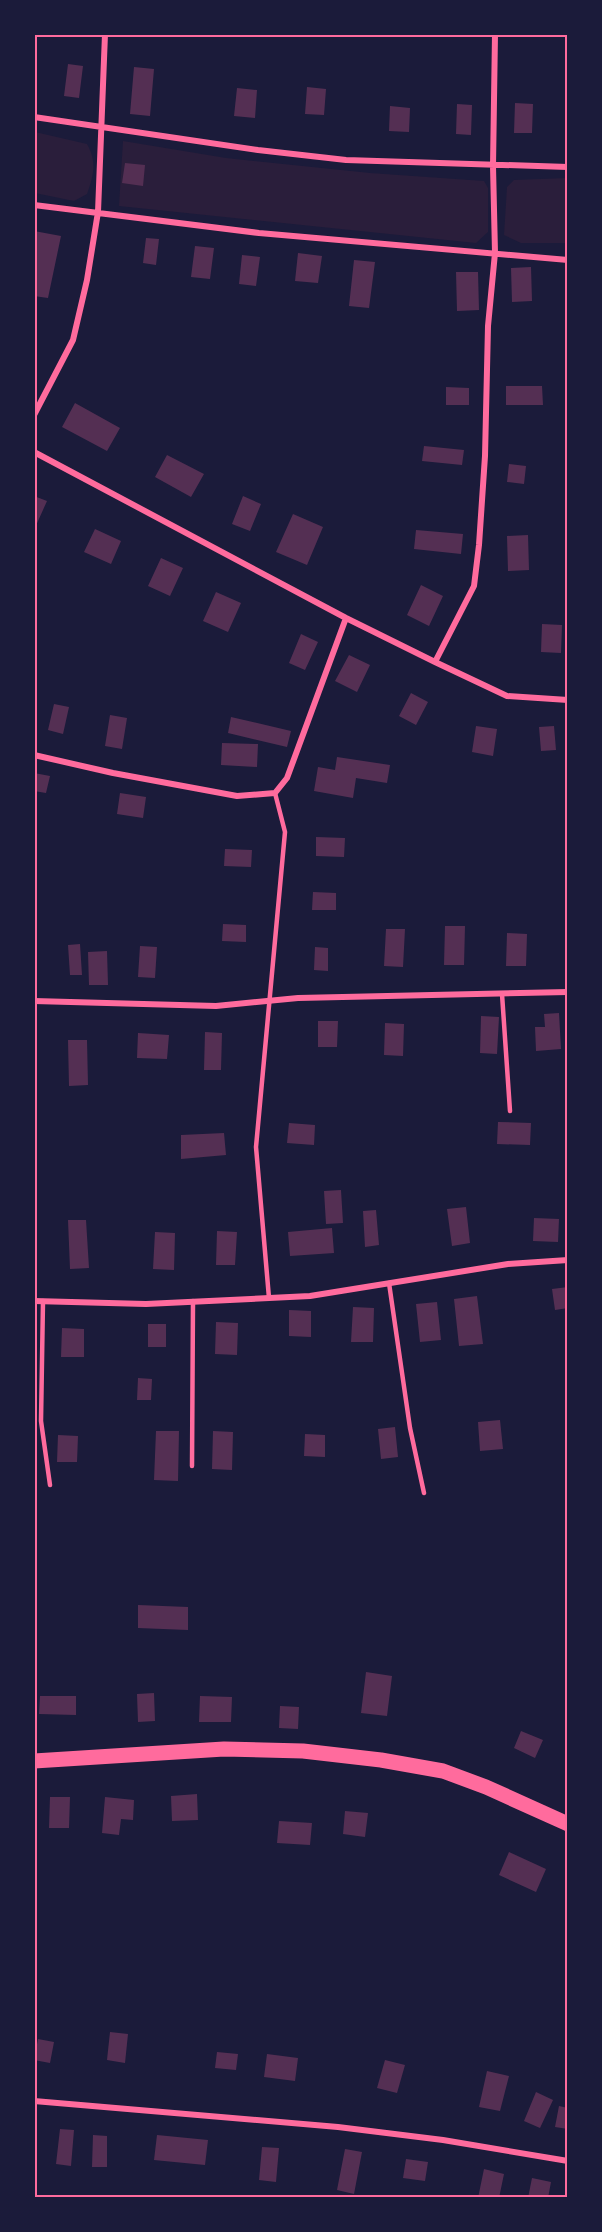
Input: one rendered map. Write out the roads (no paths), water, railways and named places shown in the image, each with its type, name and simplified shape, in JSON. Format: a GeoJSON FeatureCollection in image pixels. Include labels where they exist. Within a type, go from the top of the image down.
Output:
{"type":"FeatureCollection","features":[{"type":"Feature","properties":{"kind":"main road"},"geometry":{"type":"LineString","coordinates":[[34,1761],[224,1749],[303,1751],[381,1760],[443,1771],[486,1787],[567,1824]]}},
{"type":"Feature","properties":{"kind":"street"},"geometry":{"type":"LineString","coordinates":[[34,416],[74,340],[87,280],[98,212],[105,34]]}},
{"type":"Feature","properties":{"kind":"street"},"geometry":{"type":"LineString","coordinates":[[435,662],[474,586],[479,545],[485,456],[488,326],[495,253],[493,166],[495,34]]}},
{"type":"Feature","properties":{"kind":"street"},"geometry":{"type":"LineString","coordinates":[[34,117],[346,160],[567,167]]}},
{"type":"Feature","properties":{"kind":"street"},"geometry":{"type":"LineString","coordinates":[[34,205],[259,233],[567,260]]}},
{"type":"Feature","properties":{"kind":"street"},"geometry":{"type":"LineString","coordinates":[[34,452],[346,618],[507,696],[567,700]]}},
{"type":"Feature","properties":{"kind":"street"},"geometry":{"type":"LineString","coordinates":[[34,756],[237,796],[275,793],[287,778],[346,618]]}},
{"type":"Feature","properties":{"kind":"street"},"geometry":{"type":"LineString","coordinates":[[34,1001],[216,1006],[298,998],[567,992]]}},
{"type":"Feature","properties":{"kind":"street"},"geometry":{"type":"LineString","coordinates":[[34,1301],[146,1304],[310,1296],[508,1264],[567,1260]]}},
{"type":"Feature","properties":{"kind":"street"},"geometry":{"type":"LineString","coordinates":[[34,2101],[338,2127],[442,2140],[567,2161]]}},
{"type":"Feature","properties":{"kind":"lane"},"geometry":{"type":"LineString","coordinates":[[269,1298],[256,1147],[285,832],[275,793]]}},
{"type":"Feature","properties":{"kind":"lane"},"geometry":{"type":"LineString","coordinates":[[502,994],[510,1111]]}},
{"type":"Feature","properties":{"kind":"lane"},"geometry":{"type":"LineString","coordinates":[[389,1283],[410,1428],[424,1493]]}},
{"type":"Feature","properties":{"kind":"lane"},"geometry":{"type":"LineString","coordinates":[[43,1301],[41,1421],[50,1485]]}},
{"type":"Feature","properties":{"kind":"lane"},"geometry":{"type":"LineString","coordinates":[[192,1466],[193,1301]]}}]}
